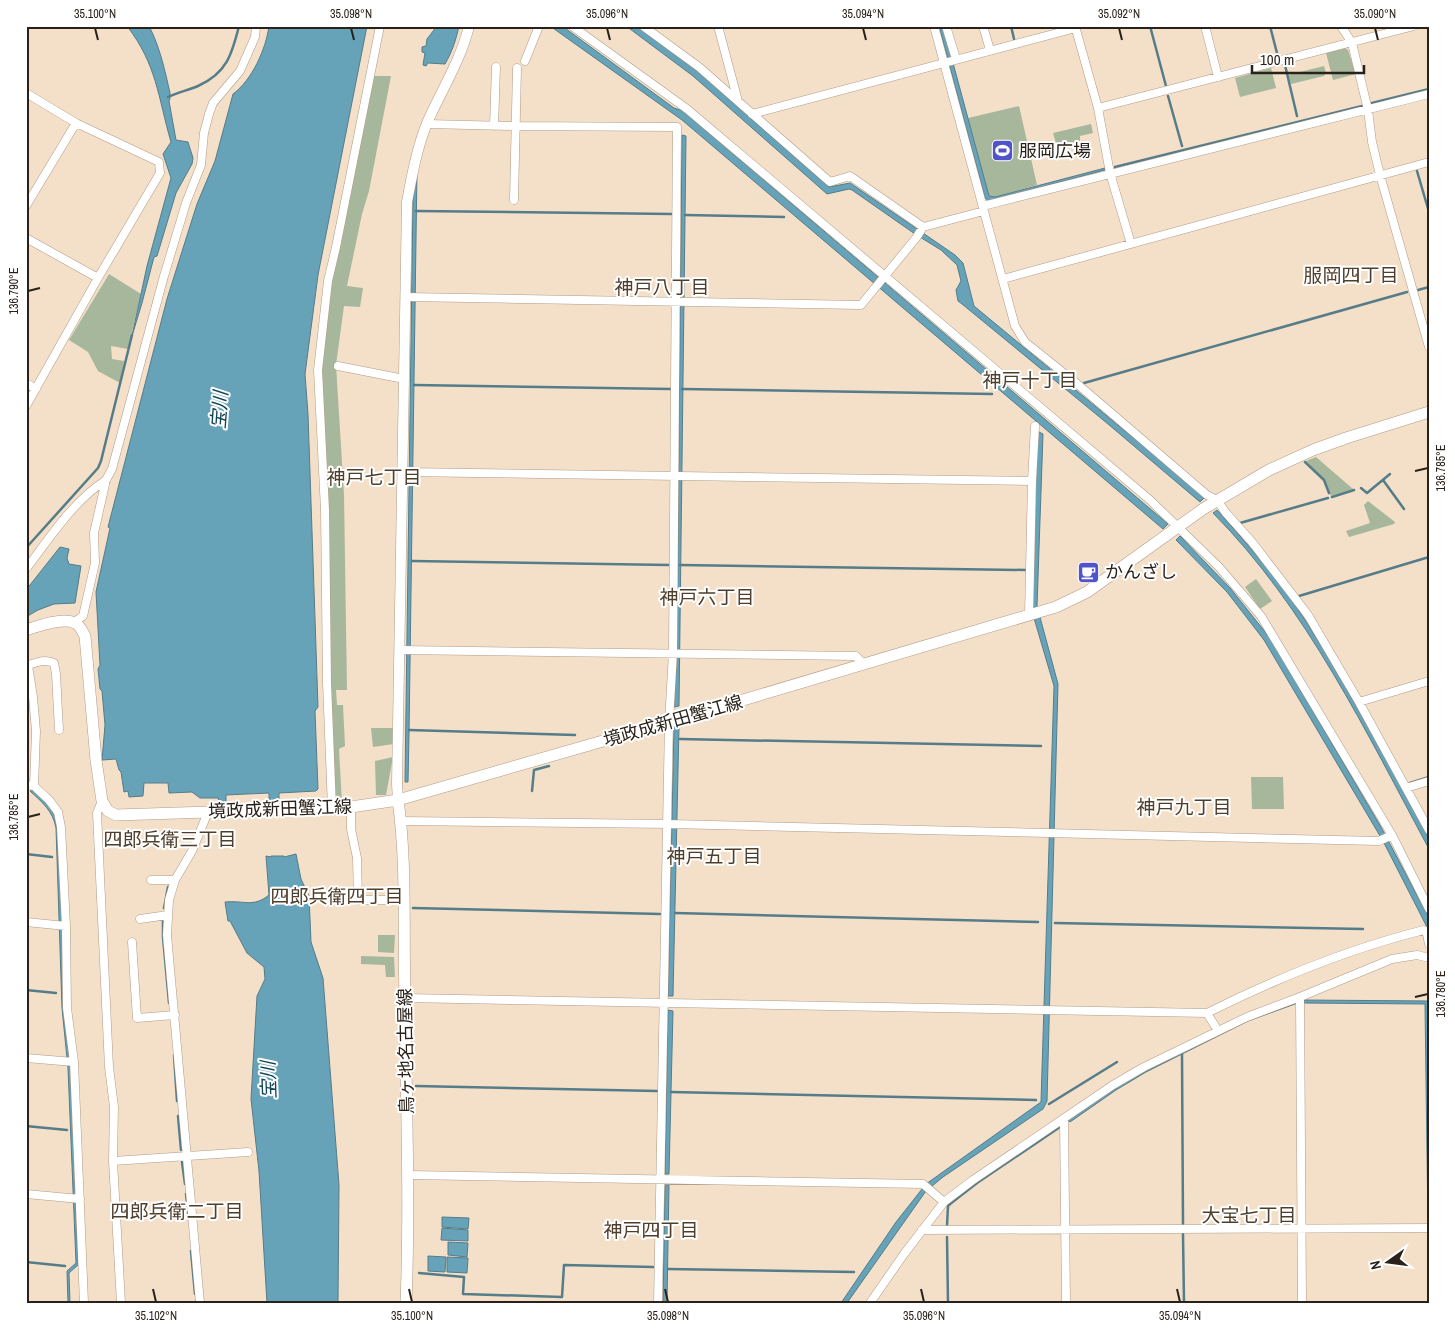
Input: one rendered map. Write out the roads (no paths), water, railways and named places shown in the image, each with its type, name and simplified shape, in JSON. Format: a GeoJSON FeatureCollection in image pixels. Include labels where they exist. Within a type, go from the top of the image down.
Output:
{"type":"FeatureCollection","features":[{"type":"Feature","properties":{"kind":"main road","name":"境政成新田蟹江線"},"geometry":{"type":"LineString","coordinates":[[102,801],[108,811],[116,815],[351,807],[398,800],[864,665],[1043,611],[1070,601],[1087,592],[1217,500],[1269,470],[1313,450],[1346,438],[1429,412]]}},
{"type":"Feature","properties":{"kind":"main road"},"geometry":{"type":"LineString","coordinates":[[26,630],[60,621],[74,622],[80,626],[85,636],[96,760],[102,801]]}},
{"type":"Feature","properties":{"kind":"main road","name":"鳥ヶ地名古屋線"},"geometry":{"type":"LineString","coordinates":[[398,800],[401,821],[409,1175],[406,1303]]}},
{"type":"Feature","properties":{"kind":"street"},"geometry":{"type":"LineString","coordinates":[[74,622],[83,616],[95,563],[94,533],[106,480],[112,469],[186,202],[201,165],[204,133],[209,114],[213,103],[240,71],[254,37],[256,26]]}},
{"type":"Feature","properties":{"kind":"street"},"geometry":{"type":"LineString","coordinates":[[332,808],[327,683],[325,510],[318,370],[328,281],[380,26]]}},
{"type":"Feature","properties":{"kind":"street"},"geometry":{"type":"LineString","coordinates":[[398,800],[397,784],[405,650],[408,472],[404,379],[411,297],[407,202],[413,168],[427,124],[451,74],[469,26]]}},
{"type":"Feature","properties":{"kind":"street"},"geometry":{"type":"LineString","coordinates":[[525,61],[539,26]]}},
{"type":"Feature","properties":{"kind":"street"},"geometry":{"type":"LineString","coordinates":[[572,26],[687,109],[883,278],[1150,500],[1219,567],[1261,616],[1390,836],[1429,908]]}},
{"type":"Feature","properties":{"kind":"street"},"geometry":{"type":"LineString","coordinates":[[643,26],[699,67],[830,182],[850,176],[921,231]]}},
{"type":"Feature","properties":{"kind":"street"},"geometry":{"type":"LineString","coordinates":[[718,26],[738,101]]}},
{"type":"Feature","properties":{"kind":"street"},"geometry":{"type":"LineString","coordinates":[[934,26],[1019,336],[1207,494],[1217,500],[1252,542],[1308,616],[1359,702],[1429,830]]}},
{"type":"Feature","properties":{"kind":"street"},"geometry":{"type":"LineString","coordinates":[[946,26],[956,59]]}},
{"type":"Feature","properties":{"kind":"street"},"geometry":{"type":"LineString","coordinates":[[984,26],[990,50]]}},
{"type":"Feature","properties":{"kind":"street"},"geometry":{"type":"LineString","coordinates":[[1205,26],[1218,77]]}},
{"type":"Feature","properties":{"kind":"street"},"geometry":{"type":"LineString","coordinates":[[1341,26],[1352,43],[1368,110],[1372,142],[1380,175],[1429,347]]}},
{"type":"Feature","properties":{"kind":"street"},"geometry":{"type":"LineString","coordinates":[[1098,108],[1414,26]]}},
{"type":"Feature","properties":{"kind":"street"},"geometry":{"type":"LineString","coordinates":[[752,114],[1076,27],[1098,108],[1110,173],[1130,244]]}},
{"type":"Feature","properties":{"kind":"street"},"geometry":{"type":"LineString","coordinates":[[494,126],[496,67]]}},
{"type":"Feature","properties":{"kind":"street"},"geometry":{"type":"LineString","coordinates":[[514,200],[517,68]]}},
{"type":"Feature","properties":{"kind":"street"},"geometry":{"type":"LineString","coordinates":[[26,93],[76,123],[159,162],[160,173],[26,406]]}},
{"type":"Feature","properties":{"kind":"street"},"geometry":{"type":"LineString","coordinates":[[411,297],[861,305],[921,231],[983,208],[1110,173],[1429,94]]}},
{"type":"Feature","properties":{"kind":"street"},"geometry":{"type":"LineString","coordinates":[[26,206],[76,123]]}},
{"type":"Feature","properties":{"kind":"street"},"geometry":{"type":"LineString","coordinates":[[427,124],[677,127],[679,301],[676,653],[669,722],[672,824],[665,1003],[658,1303]]}},
{"type":"Feature","properties":{"kind":"street"},"geometry":{"type":"LineString","coordinates":[[1003,279],[1429,162]]}},
{"type":"Feature","properties":{"kind":"street"},"geometry":{"type":"LineString","coordinates":[[26,238],[98,278]]}},
{"type":"Feature","properties":{"kind":"street"},"geometry":{"type":"LineString","coordinates":[[338,366],[404,379]]}},
{"type":"Feature","properties":{"kind":"street"},"geometry":{"type":"LineString","coordinates":[[26,384],[36,389]]}},
{"type":"Feature","properties":{"kind":"street"},"geometry":{"type":"LineString","coordinates":[[1029,615],[1035,426]]}},
{"type":"Feature","properties":{"kind":"street"},"geometry":{"type":"LineString","coordinates":[[408,472],[1032,481]]}},
{"type":"Feature","properties":{"kind":"street"},"geometry":{"type":"LineString","coordinates":[[26,569],[67,516],[94,488],[106,480]]}},
{"type":"Feature","properties":{"kind":"street"},"geometry":{"type":"LineString","coordinates":[[405,650],[856,656],[864,665]]}},
{"type":"Feature","properties":{"kind":"street"},"geometry":{"type":"LineString","coordinates":[[59,730],[54,663],[49,660],[36,662],[27,666],[33,698],[36,731],[30,785],[58,812],[61,827],[63,925],[76,1199],[84,1303]]}},
{"type":"Feature","properties":{"kind":"street"},"geometry":{"type":"LineString","coordinates":[[1359,702],[1429,681]]}},
{"type":"Feature","properties":{"kind":"street"},"geometry":{"type":"LineString","coordinates":[[26,733],[36,731]]}},
{"type":"Feature","properties":{"kind":"street"},"geometry":{"type":"LineString","coordinates":[[1406,788],[1429,781]]}},
{"type":"Feature","properties":{"kind":"street"},"geometry":{"type":"LineString","coordinates":[[102,801],[96,813],[109,1067],[114,1107],[113,1161],[121,1303]]}},
{"type":"Feature","properties":{"kind":"street"},"geometry":{"type":"LineString","coordinates":[[351,807],[351,829],[357,858],[358,900],[403,900]]}},
{"type":"Feature","properties":{"kind":"street"},"geometry":{"type":"LineString","coordinates":[[200,1303],[167,938],[169,900],[175,880],[192,851],[208,812]]}},
{"type":"Feature","properties":{"kind":"street"},"geometry":{"type":"LineString","coordinates":[[401,821],[672,824],[1380,841],[1390,836]]}},
{"type":"Feature","properties":{"kind":"street"},"geometry":{"type":"LineString","coordinates":[[151,880],[175,880]]}},
{"type":"Feature","properties":{"kind":"street"},"geometry":{"type":"LineString","coordinates":[[140,919],[168,915]]}},
{"type":"Feature","properties":{"kind":"street"},"geometry":{"type":"LineString","coordinates":[[26,922],[63,925]]}},
{"type":"Feature","properties":{"kind":"street"},"geometry":{"type":"LineString","coordinates":[[405,998],[1207,1014],[1270,983],[1370,944],[1424,930],[1428,933],[1429,944]]}},
{"type":"Feature","properties":{"kind":"street"},"geometry":{"type":"LineString","coordinates":[[132,942],[138,1018],[174,1015]]}},
{"type":"Feature","properties":{"kind":"street"},"geometry":{"type":"LineString","coordinates":[[870,1303],[904,1254],[944,1202],[973,1180],[1113,1085],[1144,1067],[1247,1017],[1300,998],[1392,959],[1417,955],[1429,958]]}},
{"type":"Feature","properties":{"kind":"street"},"geometry":{"type":"LineString","coordinates":[[1300,998],[1302,1303]]}},
{"type":"Feature","properties":{"kind":"street"},"geometry":{"type":"LineString","coordinates":[[1207,1014],[1218,1031]]}},
{"type":"Feature","properties":{"kind":"street"},"geometry":{"type":"LineString","coordinates":[[26,1058],[71,1062]]}},
{"type":"Feature","properties":{"kind":"street"},"geometry":{"type":"LineString","coordinates":[[1064,1119],[1066,1303]]}},
{"type":"Feature","properties":{"kind":"street"},"geometry":{"type":"LineString","coordinates":[[113,1161],[248,1152]]}},
{"type":"Feature","properties":{"kind":"street"},"geometry":{"type":"LineString","coordinates":[[409,1175],[927,1187],[944,1202]]}},
{"type":"Feature","properties":{"kind":"street"},"geometry":{"type":"LineString","coordinates":[[26,1194],[76,1199]]}},
{"type":"Feature","properties":{"kind":"street"},"geometry":{"type":"LineString","coordinates":[[922,1230],[1427,1228]]}},
{"type":"Feature","properties":{"kind":"water"},"geometry":{"type":"Polygon","coordinates":[[[127,26],[149,26],[153,34],[170,93],[169,101],[176,140],[188,142],[193,158],[192,164],[176,193],[157,256],[154,257],[132,336],[147,266],[171,178],[163,154],[171,142],[151,68],[137,40],[127,26]]]}},
{"type":"Feature","properties":{"kind":"water","name":"宝川"},"geometry":{"type":"Polygon","coordinates":[[[269,26],[367,26],[318,275],[305,374],[318,707],[315,711],[318,789],[316,791],[279,793],[279,799],[271,800],[269,799],[269,793],[226,795],[226,802],[220,804],[218,798],[200,798],[192,792],[169,793],[168,783],[144,783],[143,796],[129,797],[128,791],[124,792],[121,772],[116,759],[102,760],[105,725],[98,669],[100,665],[96,592],[110,528],[108,527],[167,299],[197,204],[215,161],[233,94],[246,81],[257,63],[265,44],[269,26]]]}},
{"type":"Feature","properties":{"kind":"water"},"geometry":{"type":"Polygon","coordinates":[[[437,26],[459,26],[454,46],[445,64],[428,63],[426,66],[423,65],[425,53],[422,52],[422,47],[426,46],[427,39],[437,26]]]}},
{"type":"Feature","properties":{"kind":"water"},"geometry":{"type":"Polygon","coordinates":[[[550,26],[562,26],[674,108],[683,111],[1168,524],[1163,529],[682,120],[550,26]]]}},
{"type":"Feature","properties":{"kind":"water"},"geometry":{"type":"Polygon","coordinates":[[[626,26],[637,26],[697,71],[829,187],[850,183],[955,255],[963,263],[974,306],[1205,497],[1200,502],[958,301],[956,290],[961,281],[957,265],[941,250],[852,190],[827,194],[693,76],[626,26]]]}},
{"type":"Feature","properties":{"kind":"water"},"geometry":{"type":"Polygon","coordinates":[[[939,26],[943,26],[989,196],[995,197],[1105,168],[1105,170],[989,201],[985,198],[939,26]]]}},
{"type":"Feature","properties":{"kind":"water"},"geometry":{"type":"Polygon","coordinates":[[[682,135],[686,136],[679,706],[674,707],[677,649],[682,135]]]}},
{"type":"Feature","properties":{"kind":"water"},"geometry":{"type":"Polygon","coordinates":[[[417,169],[409,734],[408,782],[405,782],[413,197],[417,169]]]}},
{"type":"Feature","properties":{"kind":"water"},"geometry":{"type":"Polygon","coordinates":[[[1037,431],[1043,434],[1037,606],[1058,684],[1047,1101],[1043,1109],[943,1177],[926,1191],[847,1303],[841,1303],[896,1222],[926,1184],[1041,1102],[1054,686],[1031,608],[1037,431]]]}},
{"type":"Feature","properties":{"kind":"water"},"geometry":{"type":"Polygon","coordinates":[[[1217,510],[1276,579],[1307,623],[1355,703],[1429,838],[1429,849],[1333,673],[1278,589],[1247,550],[1213,513],[1217,510]]]}},
{"type":"Feature","properties":{"kind":"water"},"geometry":{"type":"Polygon","coordinates":[[[1180,536],[1230,588],[1270,638],[1381,827],[1429,918],[1429,931],[1383,841],[1264,640],[1227,592],[1176,540],[1180,536]]]}},
{"type":"Feature","properties":{"kind":"water"},"geometry":{"type":"Polygon","coordinates":[[[60,547],[69,549],[67,558],[69,564],[81,566],[75,603],[54,604],[26,617],[26,590],[60,547]]]}},
{"type":"Feature","properties":{"kind":"water"},"geometry":{"type":"Polygon","coordinates":[[[679,726],[673,996],[668,996],[674,727],[679,726]]]}},
{"type":"Feature","properties":{"kind":"water"},"geometry":{"type":"Polygon","coordinates":[[[36,790],[57,817],[63,915],[64,1008],[71,1068],[78,1265],[69,1273],[70,1303],[68,1303],[67,1271],[76,1263],[68,1068],[62,1008],[56,828],[50,812],[30,791],[36,790]]]}},
{"type":"Feature","properties":{"kind":"water","name":"宝川"},"geometry":{"type":"Polygon","coordinates":[[[296,854],[301,879],[309,896],[311,942],[323,978],[339,1185],[338,1303],[267,1303],[259,1171],[251,1099],[257,996],[265,979],[264,967],[247,953],[230,921],[228,921],[225,902],[248,903],[258,901],[269,895],[266,856],[284,857],[296,854]]]}},
{"type":"Feature","properties":{"kind":"water"},"geometry":{"type":"Polygon","coordinates":[[[1304,1000],[1429,1001],[1429,1303],[1425,1004],[1304,1003],[1304,1000]]]}},
{"type":"Feature","properties":{"kind":"water"},"geometry":{"type":"Polygon","coordinates":[[[1295,1002],[1295,1004],[1248,1021],[1146,1072],[1070,1122],[1068,1120],[1163,1060],[1218,1033],[1295,1002]]]}},
{"type":"Feature","properties":{"kind":"water"},"geometry":{"type":"Polygon","coordinates":[[[668,1010],[673,1011],[669,1174],[665,1174],[668,1010]]]}},
{"type":"Feature","properties":{"kind":"water"},"geometry":{"type":"Polygon","coordinates":[[[669,1184],[667,1303],[663,1303],[665,1186],[669,1184]]]}},
{"type":"Feature","properties":{"kind":"water"},"geometry":{"type":"Polygon","coordinates":[[[442,1217],[469,1218],[468,1229],[442,1227],[442,1217]]]}},
{"type":"Feature","properties":{"kind":"water"},"geometry":{"type":"Polygon","coordinates":[[[442,1228],[468,1230],[468,1241],[441,1240],[442,1228]]]}},
{"type":"Feature","properties":{"kind":"water"},"geometry":{"type":"Polygon","coordinates":[[[448,1242],[468,1243],[467,1257],[448,1255],[448,1242]]]}},
{"type":"Feature","properties":{"kind":"water"},"geometry":{"type":"Polygon","coordinates":[[[428,1256],[446,1257],[445,1272],[428,1271],[428,1256]]]}},
{"type":"Feature","properties":{"kind":"water"},"geometry":{"type":"Polygon","coordinates":[[[447,1257],[468,1258],[467,1273],[447,1272],[447,1257]]]}},
{"type":"Feature","properties":{"kind":"waterway"},"geometry":{"type":"LineString","coordinates":[[168,97],[198,86],[216,75],[231,54],[239,26]]}},
{"type":"Feature","properties":{"kind":"waterway"},"geometry":{"type":"LineString","coordinates":[[1011,26],[1014,39]]}},
{"type":"Feature","properties":{"kind":"waterway"},"geometry":{"type":"LineString","coordinates":[[1150,26],[1166,86]]}},
{"type":"Feature","properties":{"kind":"waterway"},"geometry":{"type":"LineString","coordinates":[[1270,26],[1278,57]]}},
{"type":"Feature","properties":{"kind":"waterway"},"geometry":{"type":"LineString","coordinates":[[1285,65],[1297,116]]}},
{"type":"Feature","properties":{"kind":"waterway"},"geometry":{"type":"LineString","coordinates":[[1372,103],[1429,89]]}},
{"type":"Feature","properties":{"kind":"waterway"},"geometry":{"type":"LineString","coordinates":[[1168,96],[1182,146]]}},
{"type":"Feature","properties":{"kind":"waterway"},"geometry":{"type":"LineString","coordinates":[[1115,167],[1362,106]]}},
{"type":"Feature","properties":{"kind":"waterway"},"geometry":{"type":"LineString","coordinates":[[1417,171],[1429,212]]}},
{"type":"Feature","properties":{"kind":"waterway"},"geometry":{"type":"LineString","coordinates":[[416,211],[672,214]]}},
{"type":"Feature","properties":{"kind":"waterway"},"geometry":{"type":"LineString","coordinates":[[685,215],[784,217]]}},
{"type":"Feature","properties":{"kind":"waterway"},"geometry":{"type":"LineString","coordinates":[[1418,290],[1429,287]]}},
{"type":"Feature","properties":{"kind":"waterway"},"geometry":{"type":"LineString","coordinates":[[1084,383],[1407,292]]}},
{"type":"Feature","properties":{"kind":"waterway"},"geometry":{"type":"LineString","coordinates":[[26,548],[98,468],[132,335]]}},
{"type":"Feature","properties":{"kind":"waterway"},"geometry":{"type":"LineString","coordinates":[[414,385],[671,389]]}},
{"type":"Feature","properties":{"kind":"waterway"},"geometry":{"type":"LineString","coordinates":[[682,389],[992,394]]}},
{"type":"Feature","properties":{"kind":"waterway"},"geometry":{"type":"LineString","coordinates":[[1305,462],[1324,480],[1329,493]]}},
{"type":"Feature","properties":{"kind":"waterway"},"geometry":{"type":"LineString","coordinates":[[1361,488],[1367,493],[1390,474]]}},
{"type":"Feature","properties":{"kind":"waterway"},"geometry":{"type":"LineString","coordinates":[[1383,480],[1404,509]]}},
{"type":"Feature","properties":{"kind":"waterway"},"geometry":{"type":"LineString","coordinates":[[1332,497],[1354,490]]}},
{"type":"Feature","properties":{"kind":"waterway"},"geometry":{"type":"LineString","coordinates":[[1240,523],[1328,498]]}},
{"type":"Feature","properties":{"kind":"waterway"},"geometry":{"type":"LineString","coordinates":[[1299,596],[1429,557]]}},
{"type":"Feature","properties":{"kind":"waterway"},"geometry":{"type":"LineString","coordinates":[[412,561],[669,565]]}},
{"type":"Feature","properties":{"kind":"waterway"},"geometry":{"type":"LineString","coordinates":[[680,565],[1026,570]]}},
{"type":"Feature","properties":{"kind":"waterway"},"geometry":{"type":"LineString","coordinates":[[409,730],[575,735]]}},
{"type":"Feature","properties":{"kind":"waterway"},"geometry":{"type":"LineString","coordinates":[[680,739],[1041,746]]}},
{"type":"Feature","properties":{"kind":"waterway"},"geometry":{"type":"LineString","coordinates":[[532,791],[534,770],[549,766]]}},
{"type":"Feature","properties":{"kind":"waterway"},"geometry":{"type":"LineString","coordinates":[[1410,783],[1429,777]]}},
{"type":"Feature","properties":{"kind":"waterway"},"geometry":{"type":"LineString","coordinates":[[26,854],[52,857]]}},
{"type":"Feature","properties":{"kind":"waterway"},"geometry":{"type":"LineString","coordinates":[[164,908],[168,887]]}},
{"type":"Feature","properties":{"kind":"waterway"},"geometry":{"type":"LineString","coordinates":[[413,908],[660,914]]}},
{"type":"Feature","properties":{"kind":"waterway"},"geometry":{"type":"LineString","coordinates":[[675,913],[1038,922]]}},
{"type":"Feature","properties":{"kind":"waterway"},"geometry":{"type":"LineString","coordinates":[[163,920],[169,1003]]}},
{"type":"Feature","properties":{"kind":"waterway"},"geometry":{"type":"LineString","coordinates":[[1055,923],[1363,929]]}},
{"type":"Feature","properties":{"kind":"waterway"},"geometry":{"type":"LineString","coordinates":[[26,990],[56,993]]}},
{"type":"Feature","properties":{"kind":"waterway"},"geometry":{"type":"LineString","coordinates":[[1182,1054],[1183,1224]]}},
{"type":"Feature","properties":{"kind":"waterway"},"geometry":{"type":"LineString","coordinates":[[174,1055],[177,1101]]}},
{"type":"Feature","properties":{"kind":"waterway"},"geometry":{"type":"LineString","coordinates":[[1049,1104],[1117,1062]]}},
{"type":"Feature","properties":{"kind":"waterway"},"geometry":{"type":"LineString","coordinates":[[416,1086],[657,1091]]}},
{"type":"Feature","properties":{"kind":"waterway"},"geometry":{"type":"LineString","coordinates":[[671,1092],[1036,1100]]}},
{"type":"Feature","properties":{"kind":"waterway"},"geometry":{"type":"LineString","coordinates":[[178,1116],[181,1150]]}},
{"type":"Feature","properties":{"kind":"waterway"},"geometry":{"type":"LineString","coordinates":[[26,1126],[67,1130]]}},
{"type":"Feature","properties":{"kind":"waterway"},"geometry":{"type":"LineString","coordinates":[[947,1226],[948,1206],[950,1204],[977,1183],[1060,1127]]}},
{"type":"Feature","properties":{"kind":"waterway"},"geometry":{"type":"LineString","coordinates":[[182,1162],[185,1184]]}},
{"type":"Feature","properties":{"kind":"waterway"},"geometry":{"type":"LineString","coordinates":[[186,1194],[189,1220]]}},
{"type":"Feature","properties":{"kind":"waterway"},"geometry":{"type":"LineString","coordinates":[[1183,1234],[1184,1303]]}},
{"type":"Feature","properties":{"kind":"waterway"},"geometry":{"type":"LineString","coordinates":[[947,1237],[948,1303]]}},
{"type":"Feature","properties":{"kind":"waterway"},"geometry":{"type":"LineString","coordinates":[[191,1251],[195,1294]]}},
{"type":"Feature","properties":{"kind":"waterway"},"geometry":{"type":"LineString","coordinates":[[26,1262],[65,1266]]}},
{"type":"Feature","properties":{"kind":"waterway"},"geometry":{"type":"LineString","coordinates":[[419,1273],[464,1277],[463,1294],[562,1297],[564,1265],[653,1267]]}},
{"type":"Feature","properties":{"kind":"waterway"},"geometry":{"type":"LineString","coordinates":[[668,1269],[854,1272]]}},
{"type":"Feature","properties":{"kind":"place","name":"服岡広場"},"geometry":{"type":"Point","coordinates":[1003,151]}},
{"type":"Feature","properties":{"kind":"place","name":"かんざし"},"geometry":{"type":"Point","coordinates":[1089,572]}},
{"type":"Feature","properties":{"kind":"district","name":"服岡四丁目"},"geometry":{"type":"Point","coordinates":[1351,275]}},
{"type":"Feature","properties":{"kind":"district","name":"神戸八丁目"},"geometry":{"type":"Point","coordinates":[662,287]}},
{"type":"Feature","properties":{"kind":"district","name":"神戸十丁目"},"geometry":{"type":"Point","coordinates":[1030,380]}},
{"type":"Feature","properties":{"kind":"district","name":"神戸七丁目"},"geometry":{"type":"Point","coordinates":[374,477]}},
{"type":"Feature","properties":{"kind":"district","name":"神戸六丁目"},"geometry":{"type":"Point","coordinates":[707,597]}},
{"type":"Feature","properties":{"kind":"district","name":"神戸九丁目"},"geometry":{"type":"Point","coordinates":[1184,807]}},
{"type":"Feature","properties":{"kind":"district","name":"四郎兵衛三丁目"},"geometry":{"type":"Point","coordinates":[170,839]}},
{"type":"Feature","properties":{"kind":"district","name":"神戸五丁目"},"geometry":{"type":"Point","coordinates":[714,856]}},
{"type":"Feature","properties":{"kind":"district","name":"四郎兵衛四丁目"},"geometry":{"type":"Point","coordinates":[337,896]}},
{"type":"Feature","properties":{"kind":"district","name":"四郎兵衛二丁目"},"geometry":{"type":"Point","coordinates":[177,1211]}},
{"type":"Feature","properties":{"kind":"district","name":"大宝七丁目"},"geometry":{"type":"Point","coordinates":[1249,1215]}},
{"type":"Feature","properties":{"kind":"district","name":"神戸四丁目"},"geometry":{"type":"Point","coordinates":[651,1230]}}]}
